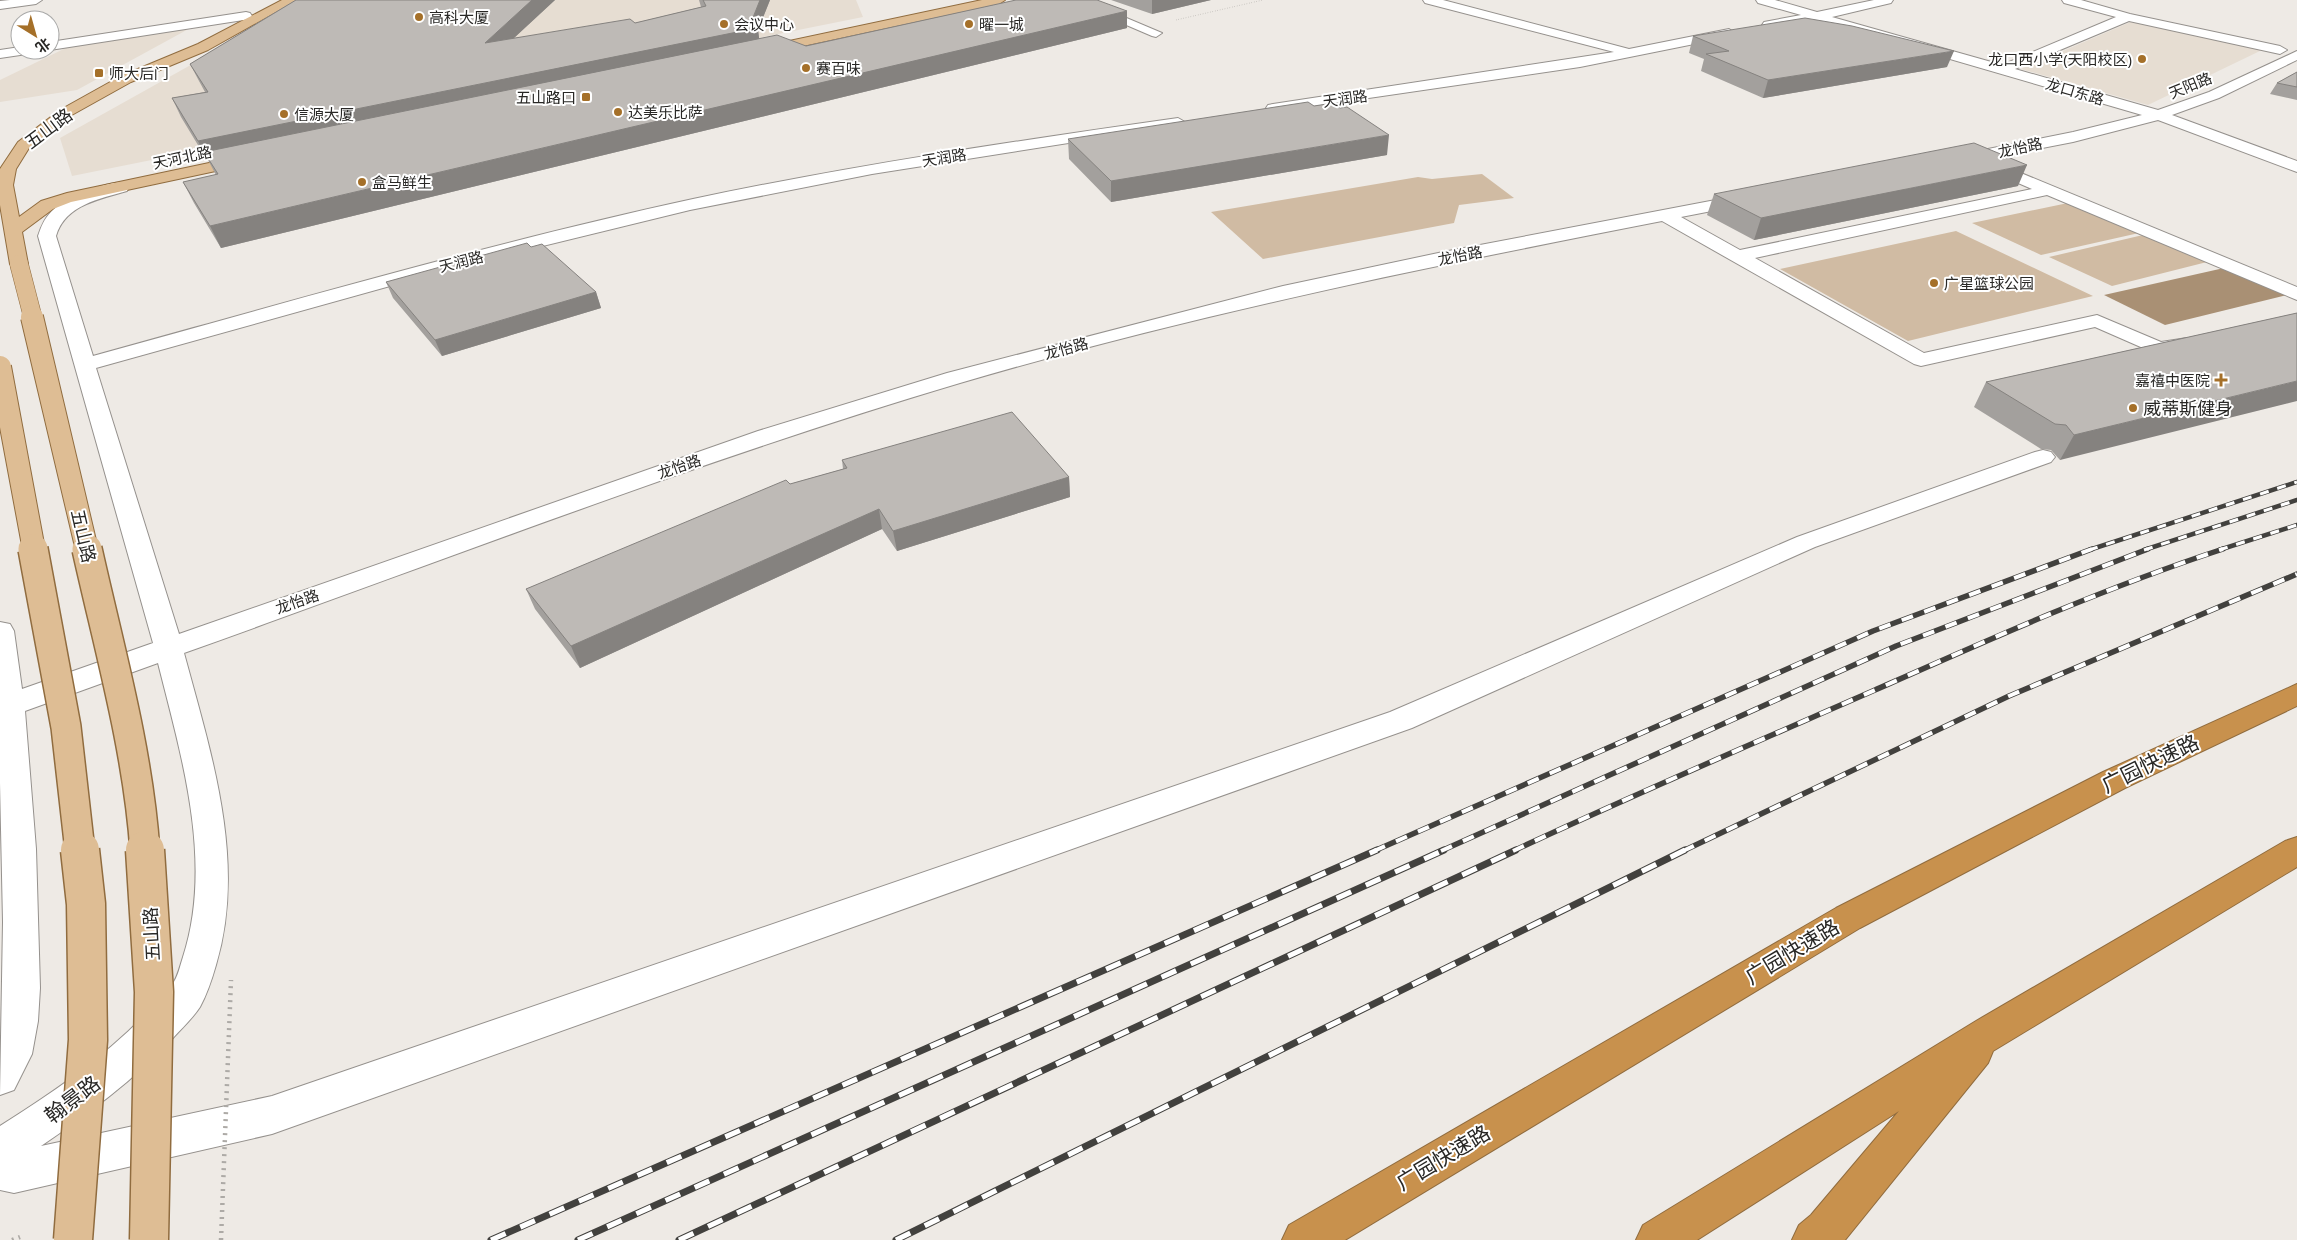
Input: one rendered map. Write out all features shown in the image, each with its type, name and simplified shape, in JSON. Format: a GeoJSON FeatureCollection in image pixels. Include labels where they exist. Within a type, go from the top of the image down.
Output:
{"type":"FeatureCollection","features":[{"type":"Feature","properties":{"kind":"highway","name":"广园快速路"},"geometry":{"type":"LineString","coordinates":[[1304,1240],[1848,918],[2114,780],[2297,694]]}},
{"type":"Feature","properties":{"kind":"highway"},"geometry":{"type":"LineString","coordinates":[[1658,1240],[1989,1033],[2297,850]]}},
{"type":"Feature","properties":{"kind":"highway"},"geometry":{"type":"LineString","coordinates":[[1814,1240],[1826,1230],[1989,1033]]}},
{"type":"Feature","properties":{"kind":"main road","name":"五山路"},"geometry":{"type":"LineString","coordinates":[[32,120],[154,56],[246,16],[274,0]]}},
{"type":"Feature","properties":{"kind":"main road","name":"五山路"},"geometry":{"type":"LineString","coordinates":[[149,1240],[154,992],[143,823],[126,720],[48,374],[18,264],[5,185],[8,169],[24,145],[34,135],[66,113],[126,79],[203,47],[291,0]]}},
{"type":"Feature","properties":{"kind":"main road"},"geometry":{"type":"LineString","coordinates":[[752,53],[999,0]]}},
{"type":"Feature","properties":{"kind":"main road","name":"天河北路"},"geometry":{"type":"LineString","coordinates":[[13,230],[32,215],[54,203],[135,183],[260,157]]}},
{"type":"Feature","properties":{"kind":"main road"},"geometry":{"type":"LineString","coordinates":[[0,367],[66,727],[86,904],[88,1040],[73,1240]]}},
{"type":"Feature","properties":{"kind":"street"},"geometry":{"type":"LineString","coordinates":[[0,5],[36,0]]}},
{"type":"Feature","properties":{"kind":"street"},"geometry":{"type":"LineString","coordinates":[[1074,0],[1156,33]]}},
{"type":"Feature","properties":{"kind":"street"},"geometry":{"type":"LineString","coordinates":[[1429,0],[1629,53]]}},
{"type":"Feature","properties":{"kind":"street","name":"龙口东路"},"geometry":{"type":"LineString","coordinates":[[1762,0],[2158,115],[2297,167]]}},
{"type":"Feature","properties":{"kind":"street","name":"天润路"},"geometry":{"type":"LineString","coordinates":[[1817,16],[1838,4],[1853,0]]}},
{"type":"Feature","properties":{"kind":"street","name":"天润路"},"geometry":{"type":"LineString","coordinates":[[1254,111],[1580,63],[1858,8],[1887,0]]}},
{"type":"Feature","properties":{"kind":"street"},"geometry":{"type":"LineString","coordinates":[[2068,0],[2128,17],[2280,50]]}},
{"type":"Feature","properties":{"kind":"street"},"geometry":{"type":"LineString","coordinates":[[2096,8],[2119,0]]}},
{"type":"Feature","properties":{"kind":"street"},"geometry":{"type":"LineString","coordinates":[[60,44],[246,16]]}},
{"type":"Feature","properties":{"kind":"street"},"geometry":{"type":"LineString","coordinates":[[2002,70],[2128,17]]}},
{"type":"Feature","properties":{"kind":"street","name":"天阳路"},"geometry":{"type":"LineString","coordinates":[[2158,115],[2170,101],[2297,42]]}},
{"type":"Feature","properties":{"kind":"street","name":"天阳路"},"geometry":{"type":"LineString","coordinates":[[2158,115],[2188,105],[2297,55]]}},
{"type":"Feature","properties":{"kind":"street","name":"龙怡路"},"geometry":{"type":"LineString","coordinates":[[1942,162],[2081,134],[2158,115]]}},
{"type":"Feature","properties":{"kind":"street","name":"天润路"},"geometry":{"type":"LineString","coordinates":[[86,364],[451,263],[690,205],[891,165],[1191,120]]}},
{"type":"Feature","properties":{"kind":"street"},"geometry":{"type":"LineString","coordinates":[[1971,157],[2297,294]]}},
{"type":"Feature","properties":{"kind":"street","name":"翰景路"},"geometry":{"type":"LineString","coordinates":[[0,1148],[43,1122],[141,1047],[187,996],[205,953],[211,918],[212,884],[209,835],[185,712],[168,646],[47,236],[49,224],[54,216],[68,207],[85,199],[135,183]]}},
{"type":"Feature","properties":{"kind":"street"},"geometry":{"type":"LineString","coordinates":[[1739,256],[2049,190]]}},
{"type":"Feature","properties":{"kind":"street","name":"龙怡路"},"geometry":{"type":"LineString","coordinates":[[8,705],[168,646],[766,436],[955,378],[1283,292],[1770,195]]}},
{"type":"Feature","properties":{"kind":"street"},"geometry":{"type":"LineString","coordinates":[[1666,215],[1921,360],[2097,321],[2159,350],[2205,341]]}},
{"type":"Feature","properties":{"kind":"street"},"geometry":{"type":"LineString","coordinates":[[0,1170],[14,1172],[281,1112],[1401,720],[1806,542],[2043,457]]}},
{"type":"Feature","properties":{"kind":"street"},"geometry":{"type":"LineString","coordinates":[[0,631],[8,705],[20,863],[20,1007],[13,1056],[0,1076]]}},
{"type":"Feature","properties":{"kind":"path"},"geometry":{"type":"LineString","coordinates":[[1143,28],[1263,0]]}},
{"type":"Feature","properties":{"kind":"path"},"geometry":{"type":"LineString","coordinates":[[222,1240],[231,980]]}},
{"type":"Feature","properties":{"kind":"path"},"geometry":{"type":"LineString","coordinates":[[12,1240],[20,1237]]}},
{"type":"Feature","properties":{"kind":"shaded area"},"geometry":{"type":"Polygon","coordinates":[[[307,0],[856,0],[863,17],[72,176],[60,138],[307,0]]]}},
{"type":"Feature","properties":{"kind":"shaded area","name":"龙口西小学(天阳校区)"},"geometry":{"type":"Polygon","coordinates":[[[2133,21],[2262,50],[2148,105],[2021,69],[2133,21]]]}},
{"type":"Feature","properties":{"kind":"shaded area"},"geometry":{"type":"Polygon","coordinates":[[[194,26],[77,90],[0,102],[0,80],[41,60],[60,60],[60,51],[72,45],[194,26]]]}},
{"type":"Feature","properties":{"kind":"shaded area"},"geometry":{"type":"Polygon","coordinates":[[[1482,174],[1514,198],[1459,205],[1454,223],[1263,259],[1211,212],[1418,177],[1432,179],[1482,174]]]}},
{"type":"Feature","properties":{"kind":"shaded area"},"geometry":{"type":"Polygon","coordinates":[[[2068,203],[2139,233],[2041,255],[1972,223],[2068,203]]]}},
{"type":"Feature","properties":{"kind":"shaded area","name":"广星篮球公园"},"geometry":{"type":"Polygon","coordinates":[[[1956,231],[2093,296],[1908,341],[1780,269],[1956,231]]]}},
{"type":"Feature","properties":{"kind":"shaded area"},"geometry":{"type":"Polygon","coordinates":[[[2143,235],[2207,262],[2112,286],[2049,257],[2143,235]]]}},
{"type":"Feature","properties":{"kind":"shaded area"},"geometry":{"type":"Polygon","coordinates":[[[2224,268],[2287,295],[2165,325],[2104,295],[2224,268]]]}},
{"type":"Feature","properties":{"kind":"building"},"geometry":{"type":"Polygon","coordinates":[[[296,0],[532,0],[485,43],[630,19],[635,23],[706,6],[703,0],[760,0],[750,25],[757,28],[198,141],[172,98],[208,92],[190,64],[296,0]]]}},
{"type":"Feature","properties":{"kind":"building"},"geometry":{"type":"Polygon","coordinates":[[[1016,0],[1097,0],[1127,11],[210,226],[183,182],[218,174],[204,152],[777,35],[806,46],[1016,0]]]}},
{"type":"Feature","properties":{"kind":"building"},"geometry":{"type":"Polygon","coordinates":[[[1805,18],[1852,26],[1954,51],[1768,80],[1706,54],[1729,51],[1693,36],[1805,18]]]}},
{"type":"Feature","properties":{"kind":"building"},"geometry":{"type":"Polygon","coordinates":[[[2297,72],[2297,87],[2277,83],[2297,72]]]}},
{"type":"Feature","properties":{"kind":"building"},"geometry":{"type":"Polygon","coordinates":[[[1308,102],[1314,106],[1333,103],[1340,108],[1347,107],[1389,135],[1111,181],[1068,139],[1308,102]]]}},
{"type":"Feature","properties":{"kind":"building"},"geometry":{"type":"Polygon","coordinates":[[[1974,143],[2027,165],[1761,218],[1714,194],[1974,143]]]}},
{"type":"Feature","properties":{"kind":"building"},"geometry":{"type":"Polygon","coordinates":[[[527,243],[531,247],[542,244],[596,292],[435,340],[386,282],[527,243]]]}},
{"type":"Feature","properties":{"kind":"building"},"geometry":{"type":"Polygon","coordinates":[[[2297,313],[2297,381],[2074,435],[2066,425],[2055,424],[1986,382],[2297,313]]]}},
{"type":"Feature","properties":{"kind":"building"},"geometry":{"type":"Polygon","coordinates":[[[1012,412],[1069,477],[893,531],[879,509],[571,646],[526,589],[786,480],[790,484],[847,468],[842,460],[1012,412]]]}},
{"type":"Feature","properties":{"kind":"railway"},"geometry":{"type":"LineString","coordinates":[[2092,549],[2297,482]]}},
{"type":"Feature","properties":{"kind":"railway"},"geometry":{"type":"LineString","coordinates":[[2144,550],[2297,500]]}},
{"type":"Feature","properties":{"kind":"railway"},"geometry":{"type":"LineString","coordinates":[[2219,550],[2297,525]]}},
{"type":"Feature","properties":{"kind":"railway"},"geometry":{"type":"LineString","coordinates":[[1374,851],[1873,631],[2092,549]]}},
{"type":"Feature","properties":{"kind":"railway"},"geometry":{"type":"LineString","coordinates":[[1441,851],[1896,646],[2148,549]]}},
{"type":"Feature","properties":{"kind":"railway"},"geometry":{"type":"LineString","coordinates":[[1513,851],[1648,789],[2004,633],[2135,580],[2223,549]]}},
{"type":"Feature","properties":{"kind":"railway"},"geometry":{"type":"LineString","coordinates":[[1683,851],[2009,696],[2297,574]]}},
{"type":"Feature","properties":{"kind":"railway"},"geometry":{"type":"LineString","coordinates":[[491,1240],[1377,850]]}},
{"type":"Feature","properties":{"kind":"railway"},"geometry":{"type":"LineString","coordinates":[[578,1240],[1444,850]]}},
{"type":"Feature","properties":{"kind":"railway"},"geometry":{"type":"LineString","coordinates":[[679,1240],[1516,850]]}},
{"type":"Feature","properties":{"kind":"railway"},"geometry":{"type":"LineString","coordinates":[[896,1240],[1685,850]]}},
{"type":"Feature","properties":{"kind":"place","name":"高科大厦"},"geometry":{"type":"Point","coordinates":[419,17]}},
{"type":"Feature","properties":{"kind":"place","name":"会议中心"},"geometry":{"type":"Point","coordinates":[724,24]}},
{"type":"Feature","properties":{"kind":"place","name":"曜一城"},"geometry":{"type":"Point","coordinates":[969,24]}},
{"type":"Feature","properties":{"kind":"place","name":"龙口西小学(天阳校区)"},"geometry":{"type":"Point","coordinates":[2142,59]}},
{"type":"Feature","properties":{"kind":"place","name":"赛百味"},"geometry":{"type":"Point","coordinates":[806,68]}},
{"type":"Feature","properties":{"kind":"place","name":"师大后门"},"geometry":{"type":"Point","coordinates":[99,73]}},
{"type":"Feature","properties":{"kind":"place","name":"五山路口"},"geometry":{"type":"Point","coordinates":[586,97]}},
{"type":"Feature","properties":{"kind":"place","name":"达美乐比萨"},"geometry":{"type":"Point","coordinates":[618,112]}},
{"type":"Feature","properties":{"kind":"place","name":"信源大厦"},"geometry":{"type":"Point","coordinates":[284,114]}},
{"type":"Feature","properties":{"kind":"place","name":"盒马鲜生"},"geometry":{"type":"Point","coordinates":[362,182]}},
{"type":"Feature","properties":{"kind":"place","name":"广星篮球公园"},"geometry":{"type":"Point","coordinates":[1934,283]}},
{"type":"Feature","properties":{"kind":"place","name":"嘉禧中医院"},"geometry":{"type":"Point","coordinates":[2221,380]}},
{"type":"Feature","properties":{"kind":"place","name":"威蒂斯健身"},"geometry":{"type":"Point","coordinates":[2133,408]}}]}
